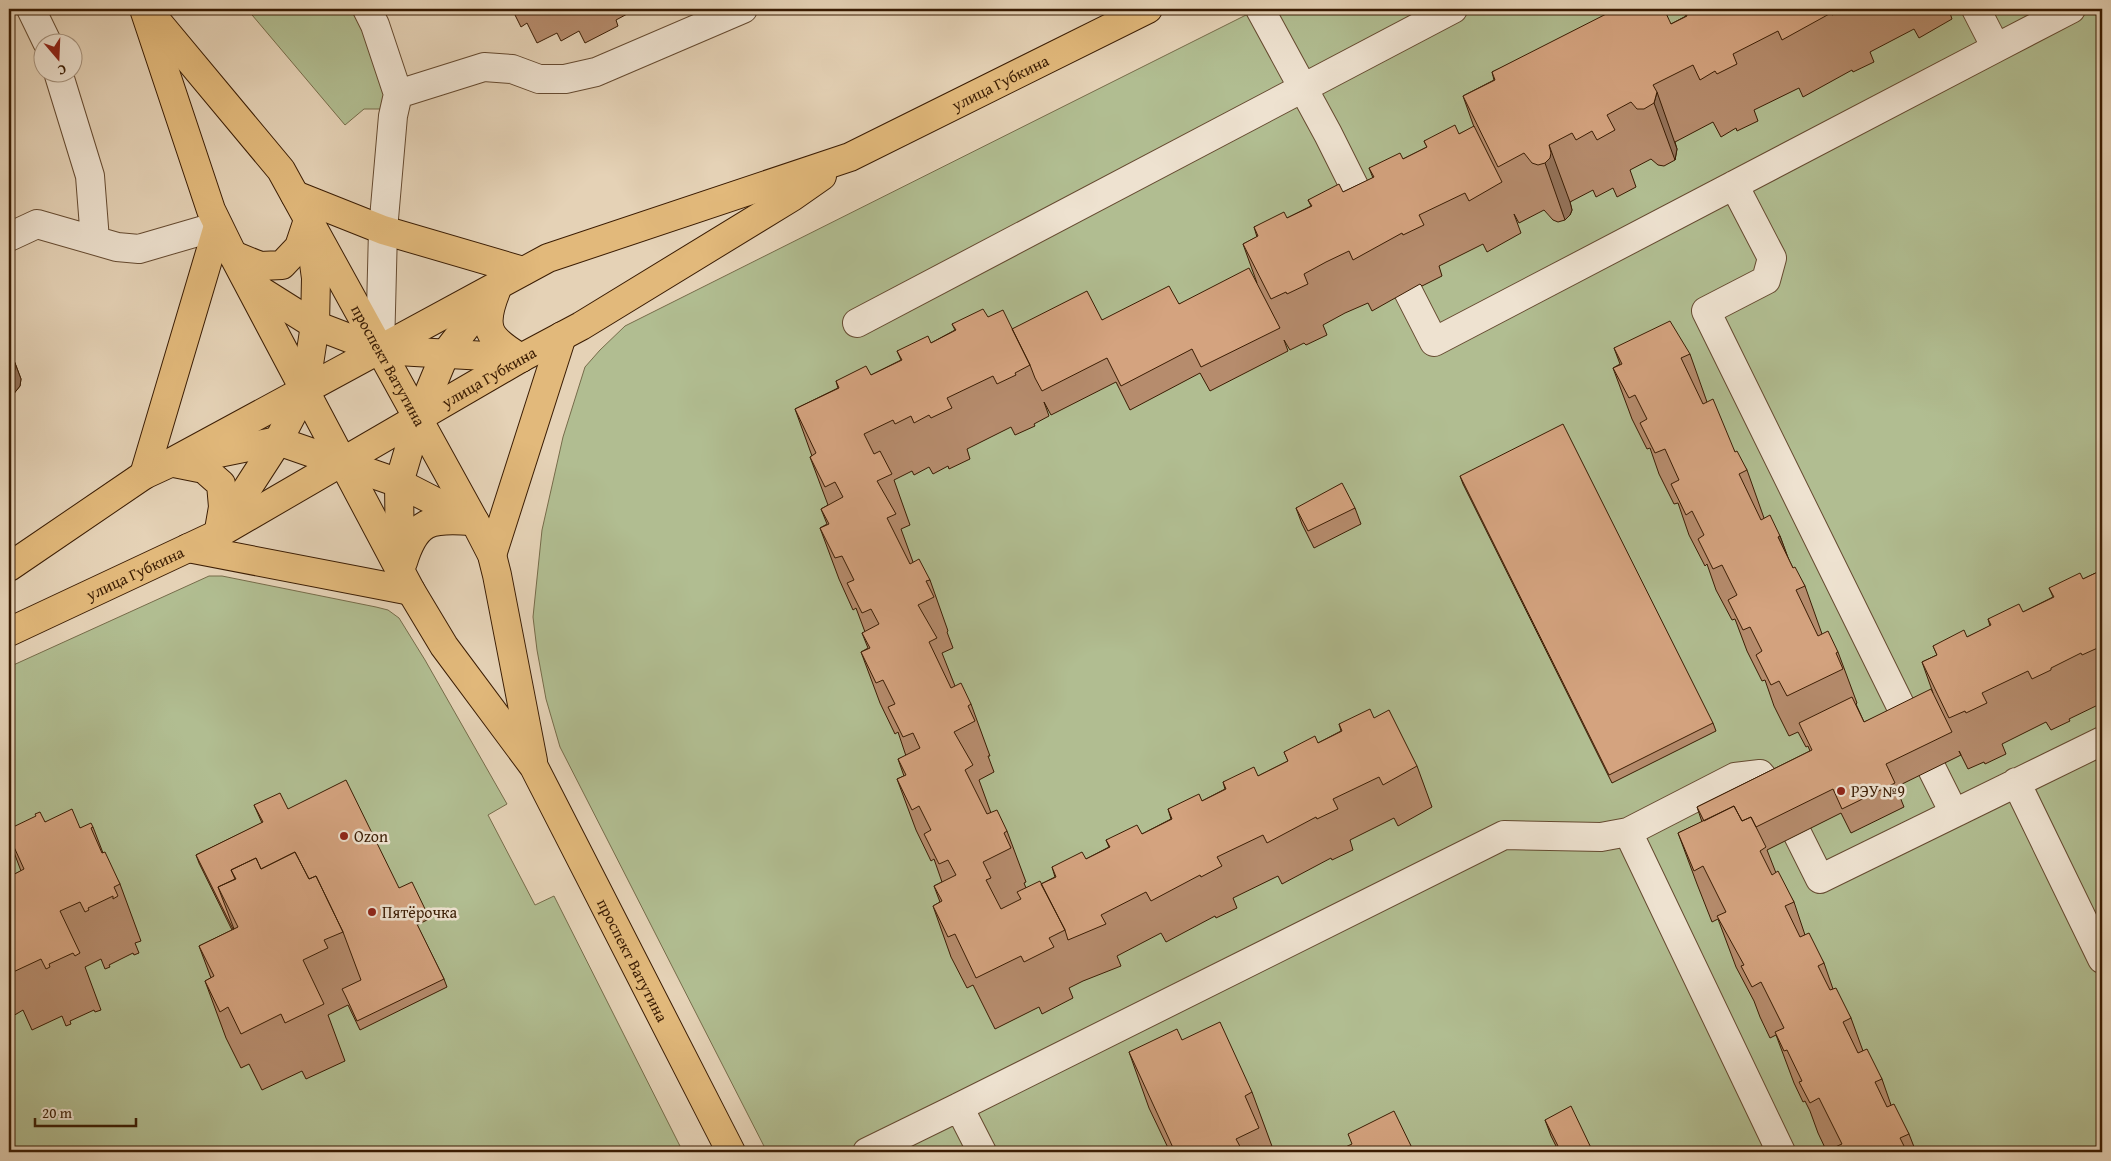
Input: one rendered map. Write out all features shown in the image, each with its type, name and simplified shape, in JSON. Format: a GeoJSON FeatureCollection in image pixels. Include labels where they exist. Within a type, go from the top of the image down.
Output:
{"type":"FeatureCollection","features":[{"type":"Feature","properties":{"kind":"main road","name":"проспект Ватутина"},"geometry":{"type":"LineString","coordinates":[[145,9],[281,170],[492,555],[506,614],[534,767]]}},
{"type":"Feature","properties":{"kind":"main road","name":"проспект Ватутина"},"geometry":{"type":"LineString","coordinates":[[145,9],[178,112],[218,226],[406,580],[444,646],[534,767],[731,1152]]}},
{"type":"Feature","properties":{"kind":"main road","name":"улица Губкина"},"geometry":{"type":"LineString","coordinates":[[9,632],[218,534],[562,336],[783,202],[850,157],[1148,9]]}},
{"type":"Feature","properties":{"kind":"main road"},"geometry":{"type":"LineString","coordinates":[[178,112],[218,95]]}},
{"type":"Feature","properties":{"kind":"main road","name":"улица Губкина"},"geometry":{"type":"LineString","coordinates":[[9,567],[144,475],[170,463],[498,287],[548,258],[850,157]]}},
{"type":"Feature","properties":{"kind":"main road"},"geometry":{"type":"LineString","coordinates":[[295,195],[383,230],[523,271]]}},
{"type":"Feature","properties":{"kind":"main road"},"geometry":{"type":"LineString","coordinates":[[233,255],[260,266],[282,265],[299,247],[308,220]]}},
{"type":"Feature","properties":{"kind":"main road"},"geometry":{"type":"LineString","coordinates":[[218,534],[278,441],[305,390],[314,325],[316,278],[308,220]]}},
{"type":"Feature","properties":{"kind":"main road"},"geometry":{"type":"LineString","coordinates":[[144,475],[218,226]]}},
{"type":"Feature","properties":{"kind":"main road"},"geometry":{"type":"LineString","coordinates":[[233,255],[261,291],[314,325],[380,350],[521,358]]}},
{"type":"Feature","properties":{"kind":"main road"},"geometry":{"type":"LineString","coordinates":[[406,580],[399,483],[418,418],[445,354],[498,287]]}},
{"type":"Feature","properties":{"kind":"main road"},"geometry":{"type":"LineString","coordinates":[[498,287],[488,313],[491,333],[499,345],[521,358]]}},
{"type":"Feature","properties":{"kind":"main road"},"geometry":{"type":"LineString","coordinates":[[492,555],[562,336]]}},
{"type":"Feature","properties":{"kind":"main road"},"geometry":{"type":"LineString","coordinates":[[170,463],[278,441],[399,483],[475,522]]}},
{"type":"Feature","properties":{"kind":"main road"},"geometry":{"type":"LineString","coordinates":[[170,463],[204,469],[221,484],[223,507],[218,534]]}},
{"type":"Feature","properties":{"kind":"main road"},"geometry":{"type":"LineString","coordinates":[[406,580],[408,544],[422,526],[444,519],[475,522]]}},
{"type":"Feature","properties":{"kind":"main road"},"geometry":{"type":"LineString","coordinates":[[188,548],[406,580]]}},
{"type":"Feature","properties":{"kind":"lane"},"geometry":{"type":"LineString","coordinates":[[31,9],[42,32]]}},
{"type":"Feature","properties":{"kind":"lane"},"geometry":{"type":"LineString","coordinates":[[367,9],[376,26],[398,94],[393,116],[383,230],[380,350]]}},
{"type":"Feature","properties":{"kind":"lane"},"geometry":{"type":"LineString","coordinates":[[398,94],[484,67],[512,69],[540,79],[565,79],[596,72],[743,9]]}},
{"type":"Feature","properties":{"kind":"lane"},"geometry":{"type":"LineString","coordinates":[[1260,9],[1328,134],[1434,342],[2071,9]]}},
{"type":"Feature","properties":{"kind":"lane"},"geometry":{"type":"LineString","coordinates":[[857,323],[1452,9]]}},
{"type":"Feature","properties":{"kind":"lane"},"geometry":{"type":"LineString","coordinates":[[1976,9],[1996,48]]}},
{"type":"Feature","properties":{"kind":"lane"},"geometry":{"type":"LineString","coordinates":[[61,82],[90,176],[95,240]]}},
{"type":"Feature","properties":{"kind":"lane"},"geometry":{"type":"LineString","coordinates":[[1734,185],[1772,258],[1766,280],[1706,311],[1911,727]]}},
{"type":"Feature","properties":{"kind":"lane"},"geometry":{"type":"LineString","coordinates":[[9,237],[37,224],[117,247],[139,249],[218,226]]}},
{"type":"Feature","properties":{"kind":"lane"},"geometry":{"type":"LineString","coordinates":[[1798,835],[1820,878],[2102,740]]}},
{"type":"Feature","properties":{"kind":"lane"},"geometry":{"type":"LineString","coordinates":[[1932,769],[1954,813]]}},
{"type":"Feature","properties":{"kind":"lane"},"geometry":{"type":"LineString","coordinates":[[868,1152],[1504,835],[1601,837],[1628,832],[1735,777],[1760,774],[1778,795]]}},
{"type":"Feature","properties":{"kind":"lane"},"geometry":{"type":"LineString","coordinates":[[2016,782],[2102,959]]}},
{"type":"Feature","properties":{"kind":"lane"},"geometry":{"type":"LineString","coordinates":[[1628,832],[1781,1152]]}},
{"type":"Feature","properties":{"kind":"lane"},"geometry":{"type":"LineString","coordinates":[[959,1107],[982,1152]]}},
{"type":"Feature","properties":{"kind":"green space"},"geometry":{"type":"Polygon","coordinates":[[[247,9],[360,9],[388,109],[364,109],[345,125],[247,9]]]}},
{"type":"Feature","properties":{"kind":"green space"},"geometry":{"type":"Polygon","coordinates":[[[1258,9],[2102,9],[2102,1152],[767,1152],[560,747],[546,699],[533,617],[542,530],[563,437],[585,367],[625,326],[1258,9]]]}},
{"type":"Feature","properties":{"kind":"green space"},"geometry":{"type":"Polygon","coordinates":[[[209,576],[222,576],[376,607],[388,610],[399,618],[507,804],[488,815],[535,905],[554,896],[683,1152],[9,1152],[9,667],[209,576]]]}},
{"type":"Feature","properties":{"kind":"building"},"geometry":{"type":"Polygon","coordinates":[[[1616,9],[1664,9],[1671,24],[1687,16],[1684,9],[1845,9],[1832,15],[1831,13],[1782,40],[1778,31],[1733,54],[1737,64],[1717,74],[1715,71],[1700,80],[1693,65],[1653,85],[1657,92],[1654,103],[1644,109],[1637,109],[1631,102],[1607,115],[1615,130],[1597,140],[1592,131],[1576,140],[1572,133],[1549,145],[1550,158],[1545,163],[1538,165],[1532,163],[1524,153],[1498,167],[1463,96],[1495,80],[1492,72],[1616,9]]]}},
{"type":"Feature","properties":{"kind":"building"},"geometry":{"type":"Polygon","coordinates":[[[1455,125],[1459,134],[1474,126],[1502,182],[1469,201],[1465,193],[1419,215],[1424,225],[1403,235],[1402,233],[1353,260],[1349,251],[1326,262],[1304,274],[1308,284],[1271,299],[1243,244],[1258,236],[1254,227],[1284,212],[1287,218],[1312,206],[1308,200],[1339,184],[1343,192],[1374,177],[1369,168],[1400,153],[1403,159],[1427,147],[1424,141],[1455,125]]]}},
{"type":"Feature","properties":{"kind":"building"},"geometry":{"type":"Polygon","coordinates":[[[1249,268],[1280,328],[1201,367],[1192,349],[1121,386],[1107,358],[1042,391],[1012,329],[1087,291],[1102,320],[1169,286],[1179,304],[1249,268]]]}},
{"type":"Feature","properties":{"kind":"building"},"geometry":{"type":"Polygon","coordinates":[[[983,309],[988,317],[1003,310],[1030,365],[1015,373],[1016,375],[997,384],[993,376],[947,398],[952,408],[931,418],[929,415],[914,423],[911,416],[895,424],[893,420],[864,434],[874,454],[880,451],[892,474],[877,481],[896,514],[887,518],[910,564],[919,559],[930,580],[926,581],[934,597],[918,605],[937,638],[929,642],[951,688],[961,683],[971,704],[968,706],[975,721],[954,732],[973,765],[965,770],[987,814],[997,810],[1007,831],[1004,833],[1011,848],[983,862],[991,878],[986,880],[1001,909],[1021,899],[1017,892],[1040,881],[1065,930],[1049,938],[1054,947],[1024,962],[1021,956],[976,978],[955,934],[948,937],[933,906],[942,901],[934,886],[956,875],[948,860],[939,864],[924,834],[931,830],[919,806],[912,810],[897,779],[906,775],[898,759],[920,748],[913,733],[903,737],[888,707],[895,704],[883,680],[876,683],[861,652],[870,648],[862,633],[879,624],[871,609],[862,613],[847,583],[854,580],[842,556],[835,558],[820,528],[829,524],[821,509],[843,497],[835,482],[825,487],[810,457],[816,453],[795,409],[839,388],[836,381],[866,366],[871,375],[902,360],[897,351],[928,336],[931,343],[956,330],[952,324],[983,309]]]}},
{"type":"Feature","properties":{"kind":"building"},"geometry":{"type":"Polygon","coordinates":[[[1670,321],[1690,354],[1681,358],[1703,404],[1713,399],[1735,452],[1737,451],[1747,470],[1739,474],[1761,520],[1770,515],[1793,568],[1795,567],[1805,586],[1796,590],[1818,636],[1828,631],[1838,652],[1836,653],[1843,669],[1787,696],[1779,681],[1771,685],[1756,655],[1762,651],[1750,627],[1743,630],[1728,600],[1737,595],[1722,565],[1713,569],[1698,539],[1704,535],[1692,511],[1686,515],[1671,484],[1679,480],[1665,449],[1655,453],[1640,423],[1647,419],[1635,395],[1629,398],[1613,368],[1622,364],[1614,348],[1670,321]]]}},
{"type":"Feature","properties":{"kind":"building"},"geometry":{"type":"Polygon","coordinates":[[[9,350],[15,363],[15,370],[9,377],[9,350]]]}},
{"type":"Feature","properties":{"kind":"building"},"geometry":{"type":"Polygon","coordinates":[[[1563,424],[1713,723],[1609,775],[1460,476],[1563,424]]]}},
{"type":"Feature","properties":{"kind":"building"},"geometry":{"type":"Polygon","coordinates":[[[1342,483],[1355,508],[1308,531],[1296,508],[1342,483]]]}},
{"type":"Feature","properties":{"kind":"building"},"geometry":{"type":"Polygon","coordinates":[[[2102,570],[2102,634],[2098,635],[2102,646],[2082,655],[2081,653],[2032,679],[2028,671],[1982,693],[1987,703],[1966,713],[1965,711],[1949,718],[1922,662],[1937,655],[1933,646],[1964,630],[1967,637],[1991,625],[1988,619],[2019,604],[2023,612],[2054,597],[2049,588],[2080,573],[2083,579],[2102,570]]]}},
{"type":"Feature","properties":{"kind":"building"},"geometry":{"type":"Polygon","coordinates":[[[1931,689],[1952,732],[1886,764],[1895,783],[1842,809],[1833,789],[1756,827],[1751,817],[1742,821],[1734,806],[1704,821],[1697,807],[1812,750],[1799,723],[1852,697],[1864,722],[1931,689]]]}},
{"type":"Feature","properties":{"kind":"building"},"geometry":{"type":"Polygon","coordinates":[[[1370,709],[1374,718],[1389,710],[1417,766],[1383,785],[1379,777],[1333,799],[1338,809],[1317,819],[1316,817],[1267,843],[1263,835],[1217,857],[1222,866],[1201,877],[1200,875],[1151,901],[1146,892],[1101,915],[1106,924],[1068,940],[1065,930],[1041,884],[1056,877],[1052,867],[1082,852],[1086,859],[1110,847],[1106,840],[1137,825],[1142,834],[1172,819],[1168,809],[1199,794],[1202,801],[1226,789],[1223,782],[1254,767],[1258,776],[1288,761],[1284,752],[1315,736],[1318,743],[1342,731],[1339,724],[1370,709]]]}},
{"type":"Feature","properties":{"kind":"building","name":"Пятёрочка"},"geometry":{"type":"Polygon","coordinates":[[[346,780],[399,888],[412,882],[426,911],[414,918],[444,979],[357,1021],[342,989],[361,980],[343,932],[316,876],[309,879],[295,852],[261,869],[256,858],[231,870],[235,879],[218,887],[234,929],[196,855],[263,822],[254,805],[280,793],[288,809],[346,780]]]}},
{"type":"Feature","properties":{"kind":"building"},"geometry":{"type":"Polygon","coordinates":[[[1734,806],[1742,821],[1751,817],[1766,847],[1760,851],[1772,875],[1778,871],[1794,902],[1785,906],[1800,937],[1809,933],[1824,963],[1818,966],[1830,990],[1836,988],[1851,1018],[1843,1022],[1858,1053],[1867,1049],[1882,1079],[1875,1082],[1887,1107],[1894,1104],[1909,1134],[1900,1138],[1907,1152],[1835,1152],[1833,1148],[1842,1144],[1819,1098],[1810,1103],[1799,1082],[1802,1081],[1787,1050],[1784,1051],[1775,1032],[1784,1028],[1761,982],[1752,987],[1741,966],[1744,965],[1717,916],[1726,912],[1703,866],[1694,871],[1678,833],[1734,806]]]}},
{"type":"Feature","properties":{"kind":"building"},"geometry":{"type":"Polygon","coordinates":[[[72,809],[80,828],[91,823],[93,827],[91,828],[102,853],[105,852],[120,884],[114,887],[118,896],[113,899],[113,896],[88,908],[89,910],[85,912],[80,902],[60,911],[80,953],[75,956],[73,953],[49,964],[50,967],[46,969],[41,959],[11,973],[9,967],[9,877],[24,869],[9,836],[9,826],[11,828],[36,816],[35,814],[40,812],[45,822],[72,809]]]}},
{"type":"Feature","properties":{"kind":"building"},"geometry":{"type":"Polygon","coordinates":[[[295,852],[309,879],[316,876],[343,932],[324,940],[328,948],[303,960],[324,1004],[285,1023],[281,1014],[241,1034],[228,1007],[220,1012],[205,981],[214,976],[199,946],[238,927],[218,887],[236,879],[231,870],[256,858],[261,869],[295,852]]]}},
{"type":"Feature","properties":{"kind":"building"},"geometry":{"type":"Polygon","coordinates":[[[1220,1022],[1252,1092],[1245,1096],[1259,1128],[1236,1139],[1243,1152],[1175,1152],[1129,1052],[1177,1029],[1182,1040],[1220,1022]]]}},
{"type":"Feature","properties":{"kind":"building"},"geometry":{"type":"Polygon","coordinates":[[[1571,1106],[1593,1152],[1561,1152],[1545,1120],[1571,1106]]]}},
{"type":"Feature","properties":{"kind":"building"},"geometry":{"type":"Polygon","coordinates":[[[1394,1111],[1414,1152],[1335,1152],[1352,1144],[1348,1134],[1394,1111]]]}},
{"type":"Feature","properties":{"kind":"place","name":"РЭУ №9"},"geometry":{"type":"Point","coordinates":[1841,791]}},
{"type":"Feature","properties":{"kind":"place","name":"Ozon"},"geometry":{"type":"Point","coordinates":[344,836]}},
{"type":"Feature","properties":{"kind":"place","name":"Пятёрочка"},"geometry":{"type":"Point","coordinates":[372,912]}}]}
